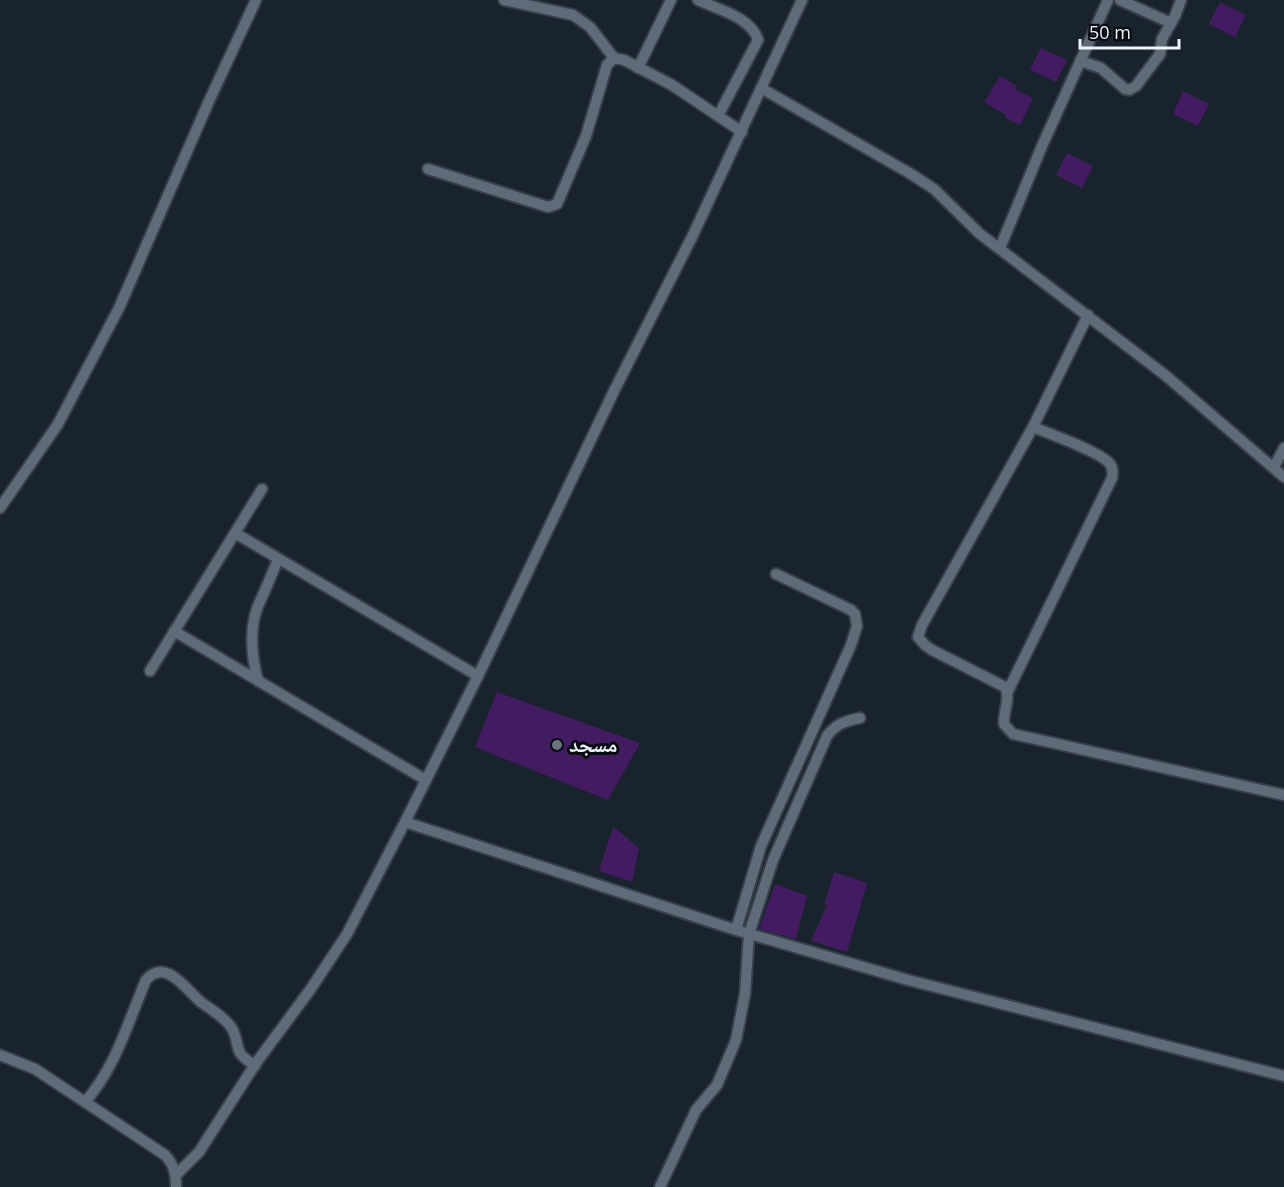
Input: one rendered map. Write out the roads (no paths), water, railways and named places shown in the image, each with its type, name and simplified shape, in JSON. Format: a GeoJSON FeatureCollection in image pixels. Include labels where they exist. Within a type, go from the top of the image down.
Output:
{"type":"FeatureCollection","features":[{"type":"Feature","properties":{"kind":"street"},"geometry":{"type":"LineString","coordinates":[[0,508],[58,424],[119,308],[209,101],[256,0]]}},
{"type":"Feature","properties":{"kind":"street"},"geometry":{"type":"LineString","coordinates":[[504,0],[573,15],[590,27],[614,58],[624,60],[672,85],[742,132]]}},
{"type":"Feature","properties":{"kind":"street"},"geometry":{"type":"LineString","coordinates":[[639,68],[671,0]]}},
{"type":"Feature","properties":{"kind":"street"},"geometry":{"type":"LineString","coordinates":[[698,0],[745,21],[755,30],[758,40],[718,116]]}},
{"type":"Feature","properties":{"kind":"street"},"geometry":{"type":"LineString","coordinates":[[176,1175],[199,1152],[255,1066],[347,934],[478,676],[560,503],[693,236],[802,0]]}},
{"type":"Feature","properties":{"kind":"street"},"geometry":{"type":"LineString","coordinates":[[1000,248],[1108,0]]}},
{"type":"Feature","properties":{"kind":"street"},"geometry":{"type":"LineString","coordinates":[[1120,0],[1171,23]]}},
{"type":"Feature","properties":{"kind":"street"},"geometry":{"type":"LineString","coordinates":[[1080,61],[1101,68],[1125,89],[1132,88],[1160,54],[1162,39],[1181,0]]}},
{"type":"Feature","properties":{"kind":"street"},"geometry":{"type":"LineString","coordinates":[[428,169],[548,207],[554,206],[557,204],[586,136],[607,65],[614,58]]}},
{"type":"Feature","properties":{"kind":"street"},"geometry":{"type":"LineString","coordinates":[[761,88],[934,189],[980,234],[1164,375],[1284,477]]}},
{"type":"Feature","properties":{"kind":"street"},"geometry":{"type":"LineString","coordinates":[[1008,691],[1001,685],[925,645],[919,640],[918,633],[1033,427],[1088,315]]}},
{"type":"Feature","properties":{"kind":"street"},"geometry":{"type":"LineString","coordinates":[[1033,427],[1099,456],[1110,462],[1113,469],[1112,478],[1008,691],[1004,724],[1013,734],[1020,737],[1284,795]]}},
{"type":"Feature","properties":{"kind":"street"},"geometry":{"type":"LineString","coordinates":[[1274,467],[1284,448]]}},
{"type":"Feature","properties":{"kind":"street"},"geometry":{"type":"LineString","coordinates":[[150,671],[262,489]]}},
{"type":"Feature","properties":{"kind":"street"},"geometry":{"type":"LineString","coordinates":[[235,533],[478,676]]}},
{"type":"Feature","properties":{"kind":"street"},"geometry":{"type":"LineString","coordinates":[[258,681],[254,665],[253,627],[257,607],[266,591],[278,559]]}},
{"type":"Feature","properties":{"kind":"street"},"geometry":{"type":"LineString","coordinates":[[736,930],[760,846],[844,664],[857,626],[855,614],[851,610],[776,574]]}},
{"type":"Feature","properties":{"kind":"street"},"geometry":{"type":"LineString","coordinates":[[174,631],[426,780]]}},
{"type":"Feature","properties":{"kind":"street"},"geometry":{"type":"LineString","coordinates":[[660,1187],[696,1110],[717,1085],[736,1040],[746,994],[749,934],[773,860],[827,736],[839,723],[860,718]]}},
{"type":"Feature","properties":{"kind":"street"},"geometry":{"type":"LineString","coordinates":[[405,822],[736,930],[908,980],[1284,1076]]}},
{"type":"Feature","properties":{"kind":"street"},"geometry":{"type":"LineString","coordinates":[[85,1102],[100,1084],[109,1068],[146,980],[157,971],[168,973],[175,978],[230,1025],[240,1053],[255,1066]]}},
{"type":"Feature","properties":{"kind":"street"},"geometry":{"type":"LineString","coordinates":[[0,1055],[35,1069],[165,1155],[176,1175],[176,1187]]}},
{"type":"Feature","properties":{"kind":"place","name":"مسجد"},"geometry":{"type":"Point","coordinates":[557,745]}}]}
